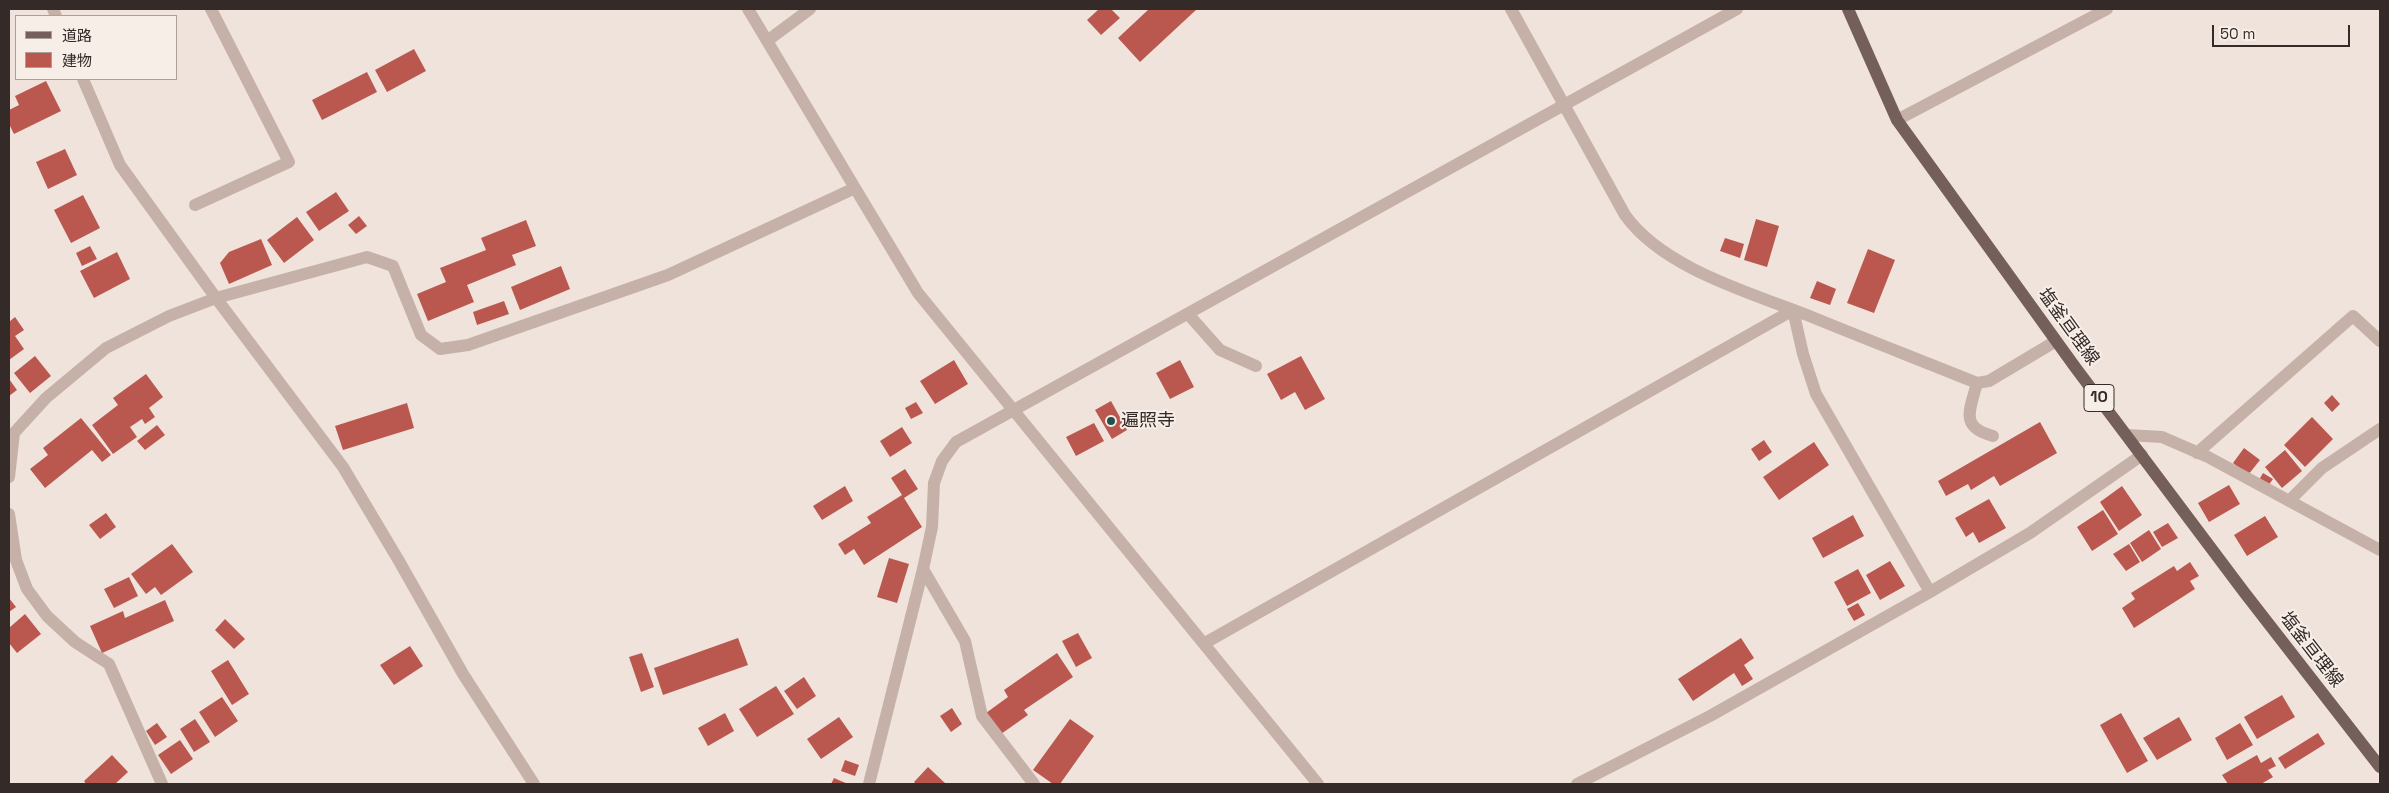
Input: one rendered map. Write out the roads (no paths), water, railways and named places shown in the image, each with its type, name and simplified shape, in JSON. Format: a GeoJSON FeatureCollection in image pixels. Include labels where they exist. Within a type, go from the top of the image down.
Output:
{"type":"FeatureCollection","features":[{"type":"Feature","properties":{"kind":"main road","name":"塩釜亘理線"},"geometry":{"type":"LineString","coordinates":[[1848,9],[1897,120],[2056,341],[2244,592],[2380,767]]}},
{"type":"Feature","properties":{"kind":"street"},"geometry":{"type":"LineString","coordinates":[[194,205],[289,162],[211,9]]}},
{"type":"Feature","properties":{"kind":"street"},"geometry":{"type":"LineString","coordinates":[[748,9],[918,293],[1318,784]]}},
{"type":"Feature","properties":{"kind":"street"},"geometry":{"type":"LineString","coordinates":[[768,41],[810,9]]}},
{"type":"Feature","properties":{"kind":"street"},"geometry":{"type":"LineString","coordinates":[[1512,9],[1625,215],[1636,231],[1679,260],[1721,282],[1977,383],[1989,381],[2056,341]]}},
{"type":"Feature","properties":{"kind":"street"},"geometry":{"type":"LineString","coordinates":[[869,784],[923,569],[932,527],[934,483],[942,461],[956,442],[1737,9]]}},
{"type":"Feature","properties":{"kind":"street"},"geometry":{"type":"LineString","coordinates":[[1897,120],[2107,9]]}},
{"type":"Feature","properties":{"kind":"street"},"geometry":{"type":"LineString","coordinates":[[83,80],[120,165],[216,298],[343,467],[399,561],[462,674],[534,784]]}},
{"type":"Feature","properties":{"kind":"street"},"geometry":{"type":"LineString","coordinates":[[9,477],[14,433],[46,398],[106,348],[169,316],[216,298],[367,257],[393,266],[421,334],[440,349],[468,345],[668,275],[856,188]]}},
{"type":"Feature","properties":{"kind":"street"},"geometry":{"type":"LineString","coordinates":[[1793,310],[1803,354],[1816,394],[1930,592]]}},
{"type":"Feature","properties":{"kind":"street"},"geometry":{"type":"LineString","coordinates":[[1205,644],[1793,310]]}},
{"type":"Feature","properties":{"kind":"street"},"geometry":{"type":"LineString","coordinates":[[1188,314],[1220,350],[1256,366]]}},
{"type":"Feature","properties":{"kind":"street"},"geometry":{"type":"LineString","coordinates":[[2197,452],[2353,316],[2380,341]]}},
{"type":"Feature","properties":{"kind":"street"},"geometry":{"type":"LineString","coordinates":[[1977,383],[1970,411],[1970,422],[1978,432],[1993,436]]}},
{"type":"Feature","properties":{"kind":"street"},"geometry":{"type":"LineString","coordinates":[[2289,501],[2322,468],[2380,429]]}},
{"type":"Feature","properties":{"kind":"street"},"geometry":{"type":"LineString","coordinates":[[2127,435],[2162,437],[2197,452],[2380,550]]}},
{"type":"Feature","properties":{"kind":"street"},"geometry":{"type":"LineString","coordinates":[[1577,784],[1710,716],[1930,592],[2030,533],[2142,455]]}},
{"type":"Feature","properties":{"kind":"street"},"geometry":{"type":"LineString","coordinates":[[9,514],[16,560],[27,589],[54,623],[75,642],[110,664],[162,784]]}},
{"type":"Feature","properties":{"kind":"street"},"geometry":{"type":"LineString","coordinates":[[923,569],[964,641],[982,716],[1034,784]]}},
{"type":"Feature","properties":{"kind":"place","name":"遍照寺"},"geometry":{"type":"Point","coordinates":[1111,421]}}]}
